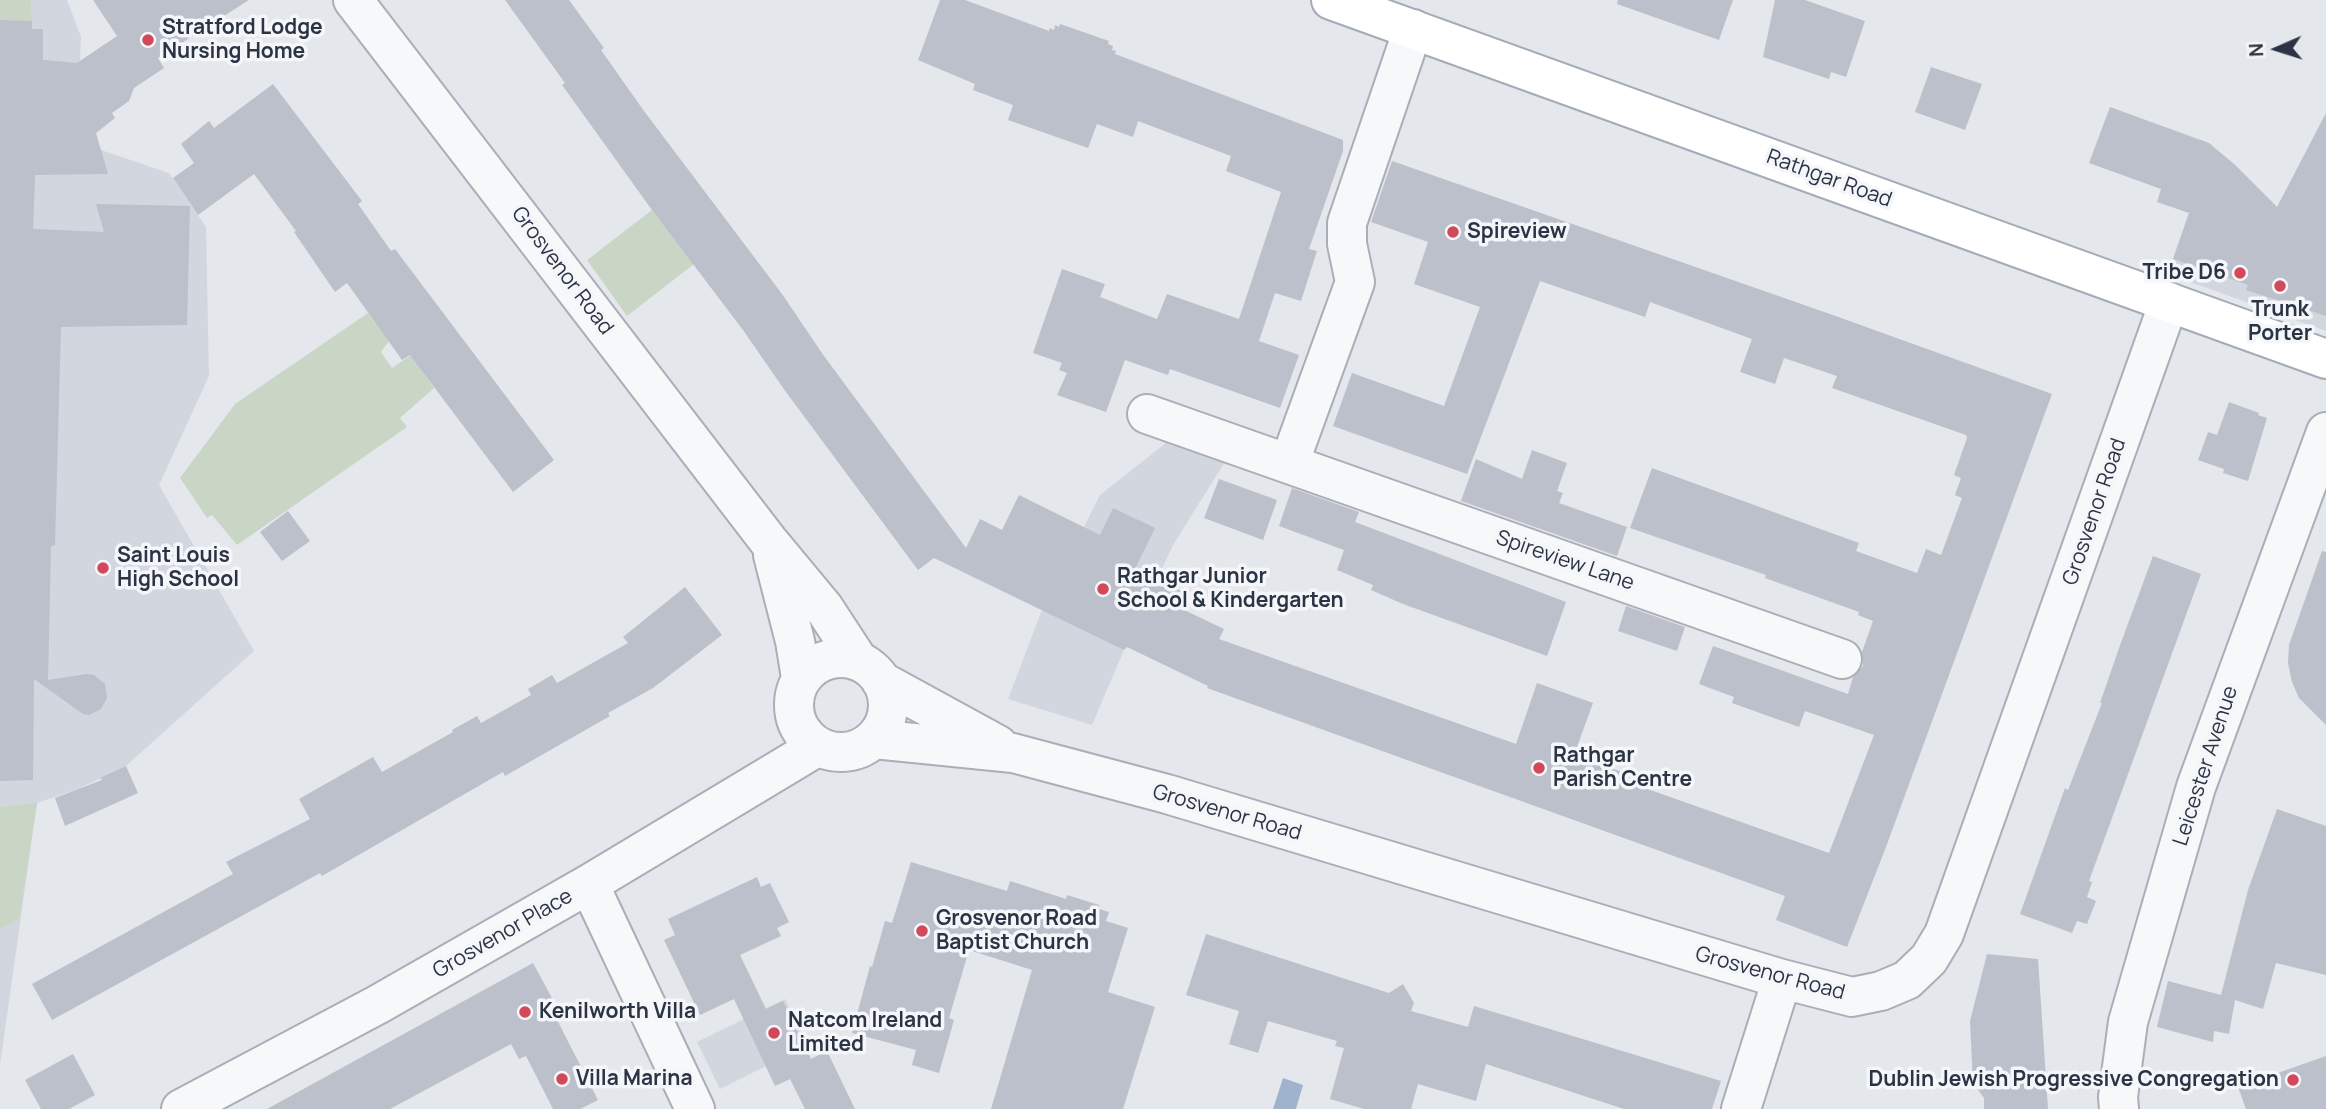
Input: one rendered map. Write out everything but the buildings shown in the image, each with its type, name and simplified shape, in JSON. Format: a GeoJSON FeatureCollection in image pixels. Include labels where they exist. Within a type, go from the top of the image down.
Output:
{"type":"FeatureCollection","features":[{"type":"Feature","properties":{"kind":"main road","name":"Rathgar Road"},"geometry":{"type":"LineString","coordinates":[[1332,0],[2326,359]]}},
{"type":"Feature","properties":{"kind":"street","name":"Grosvenor Road"},"geometry":{"type":"LineString","coordinates":[[353,0],[870,671],[1013,753]]}},
{"type":"Feature","properties":{"kind":"street"},"geometry":{"type":"LineString","coordinates":[[1289,464],[1355,282],[1347,244],[1347,223],[1413,29]]}},
{"type":"Feature","properties":{"kind":"street","name":"Grosvenor Road"},"geometry":{"type":"LineString","coordinates":[[874,738],[1013,753],[1167,794],[1782,979],[1852,997],[1881,991],[1908,980],[1928,959],[1944,934],[2169,302]]}},
{"type":"Feature","properties":{"kind":"street","name":"Spireview Lane"},"geometry":{"type":"LineString","coordinates":[[1147,414],[1842,659]]}},
{"type":"Feature","properties":{"kind":"street","name":"Leicester Avenue"},"geometry":{"type":"LineString","coordinates":[[2119,1109],[2118,1097],[2128,1022],[2196,787],[2326,432]]}},
{"type":"Feature","properties":{"kind":"street","name":"Grosvenor Road"},"geometry":{"type":"LineString","coordinates":[[770,543],[795,641],[801,678]]}},
{"type":"Feature","properties":{"kind":"street"},"geometry":{"type":"LineString","coordinates":[[842,657],[870,671],[887,695],[888,711],[884,726],[862,748],[831,752],[817,747],[801,730],[793,708],[795,692],[801,678],[811,667],[826,659],[842,657]]}},
{"type":"Feature","properties":{"kind":"street","name":"Grosvenor Place"},"geometry":{"type":"LineString","coordinates":[[181,1109],[377,1005],[589,884],[817,747]]}},
{"type":"Feature","properties":{"kind":"street"},"geometry":{"type":"LineString","coordinates":[[589,884],[688,1107]]}},
{"type":"Feature","properties":{"kind":"street"},"geometry":{"type":"LineString","coordinates":[[1741,1109],[1782,979]]}},
{"type":"Feature","properties":{"kind":"shaded area","name":"Saint Louis High School"},"geometry":{"type":"Polygon","coordinates":[[[0,0],[67,0],[81,37],[76,157],[101,150],[169,173],[206,227],[209,376],[159,485],[254,651],[126,766],[78,789],[37,803],[0,1065],[0,0]]]}},
{"type":"Feature","properties":{"kind":"shaded area"},"geometry":{"type":"Polygon","coordinates":[[[2212,146],[2279,209],[2326,282],[2326,331],[2171,275],[2173,259],[2212,146]]]}},
{"type":"Feature","properties":{"kind":"shaded area","name":"Rathgar Junior School & Kindergarten"},"geometry":{"type":"Polygon","coordinates":[[[1176,435],[1228,457],[1173,545],[1092,725],[1008,699],[1042,610],[1100,495],[1176,435]]]}},
{"type":"Feature","properties":{"kind":"shaded area"},"geometry":{"type":"Polygon","coordinates":[[[785,999],[808,1045],[720,1089],[697,1042],[785,999]]]}},
{"type":"Feature","properties":{"kind":"green space"},"geometry":{"type":"Polygon","coordinates":[[[0,0],[30,0],[32,21],[0,20],[0,0]]]}},
{"type":"Feature","properties":{"kind":"green space"},"geometry":{"type":"Polygon","coordinates":[[[652,210],[694,264],[627,316],[587,260],[652,210]]]}},
{"type":"Feature","properties":{"kind":"green space"},"geometry":{"type":"Polygon","coordinates":[[[368,313],[389,341],[381,352],[392,368],[453,327],[460,337],[420,368],[434,388],[400,418],[407,427],[237,545],[212,515],[207,518],[180,478],[235,404],[368,313]]]}},
{"type":"Feature","properties":{"kind":"green space"},"geometry":{"type":"Polygon","coordinates":[[[37,803],[19,919],[0,929],[0,807],[37,803]]]}},
{"type":"Feature","properties":{"kind":"water"},"geometry":{"type":"Polygon","coordinates":[[[1283,1078],[1303,1085],[1296,1109],[1273,1109],[1283,1078]]]}},
{"type":"Feature","properties":{"kind":"place","name":"Stratford Lodge Nursing Home"},"geometry":{"type":"Point","coordinates":[148,40]}},
{"type":"Feature","properties":{"kind":"place","name":"Spireview"},"geometry":{"type":"Point","coordinates":[1453,232]}},
{"type":"Feature","properties":{"kind":"place","name":"Tribe D6"},"geometry":{"type":"Point","coordinates":[2240,273]}},
{"type":"Feature","properties":{"kind":"place","name":"Trunk Porter"},"geometry":{"type":"Point","coordinates":[2280,286]}},
{"type":"Feature","properties":{"kind":"place","name":"Saint Louis High School"},"geometry":{"type":"Point","coordinates":[103,568]}},
{"type":"Feature","properties":{"kind":"place","name":"Rathgar Junior School & Kindergarten"},"geometry":{"type":"Point","coordinates":[1103,589]}},
{"type":"Feature","properties":{"kind":"place","name":"Rathgar Parish Centre"},"geometry":{"type":"Point","coordinates":[1539,768]}},
{"type":"Feature","properties":{"kind":"place","name":"Grosvenor Road Baptist Church"},"geometry":{"type":"Point","coordinates":[922,931]}},
{"type":"Feature","properties":{"kind":"place","name":"Kenilworth Villa"},"geometry":{"type":"Point","coordinates":[525,1012]}},
{"type":"Feature","properties":{"kind":"place","name":"Natcom Ireland Limited"},"geometry":{"type":"Point","coordinates":[774,1033]}},
{"type":"Feature","properties":{"kind":"place","name":"Villa Marina"},"geometry":{"type":"Point","coordinates":[562,1079]}},
{"type":"Feature","properties":{"kind":"place","name":"Dublin Jewish Progressive Congregation"},"geometry":{"type":"Point","coordinates":[2293,1080]}}]}
